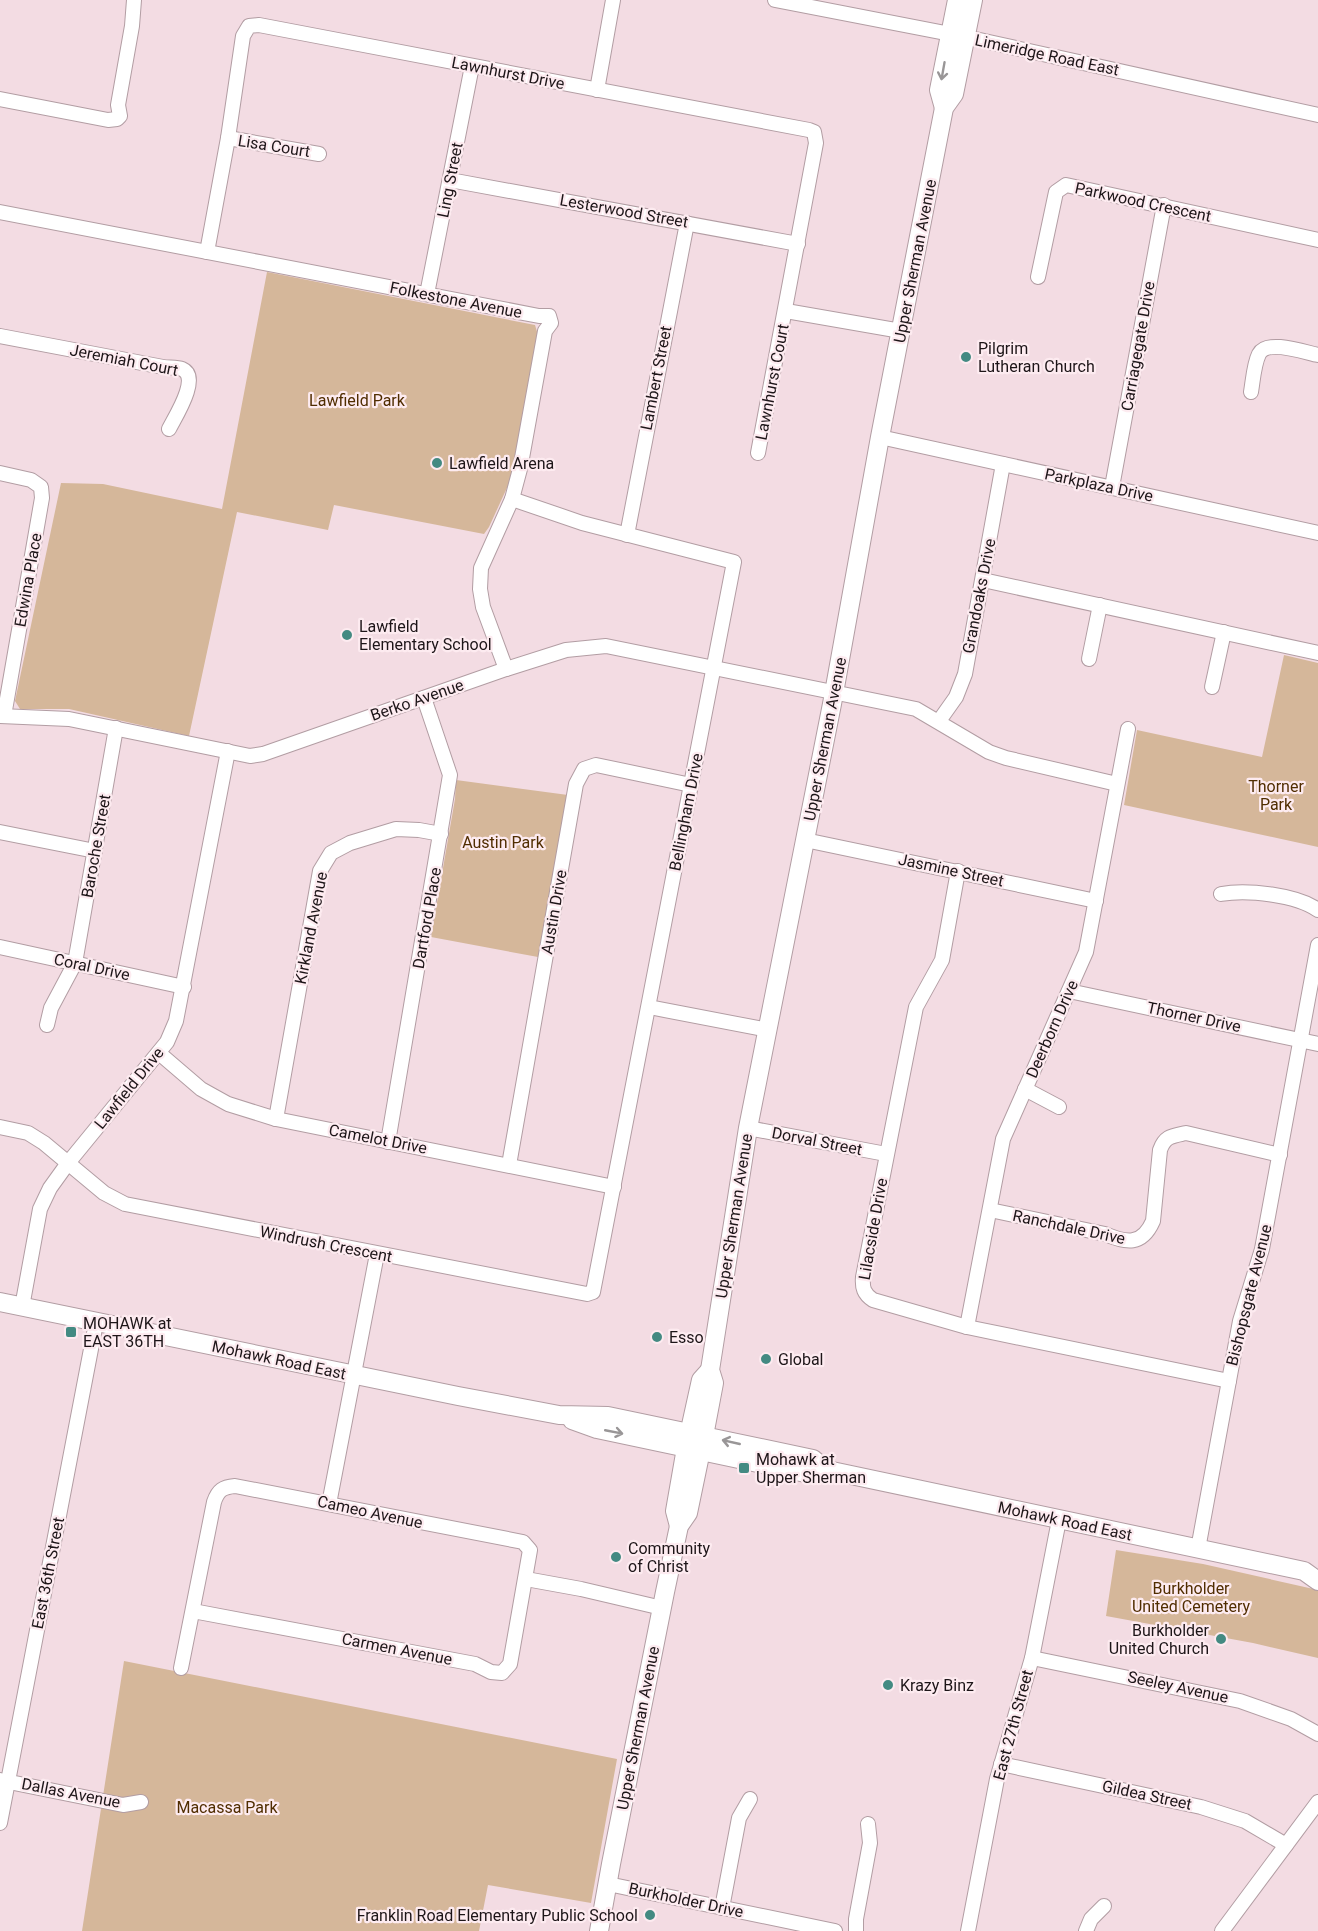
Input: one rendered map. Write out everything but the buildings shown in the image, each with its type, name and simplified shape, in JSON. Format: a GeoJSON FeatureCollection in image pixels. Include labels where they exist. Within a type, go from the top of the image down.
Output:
{"type":"FeatureCollection","features":[{"type":"Feature","properties":{"kind":"main road","name":"Upper Sherman Avenue"},"geometry":{"type":"LineString","coordinates":[[599,1931],[662,1608],[680,1526],[688,1513],[695,1442],[714,1383],[710,1370],[748,1128],[834,693],[880,437],[945,108],[954,94],[958,35],[957,0]]}},
{"type":"Feature","properties":{"kind":"main road","name":"Upper Sherman Avenue"},"geometry":{"type":"LineString","coordinates":[[958,35],[973,0]]}},
{"type":"Feature","properties":{"kind":"main road","name":"Mohawk Road East"},"geometry":{"type":"LineString","coordinates":[[0,1302],[355,1376],[559,1415],[608,1416],[810,1474],[826,1470],[1313,1574]]}},
{"type":"Feature","properties":{"kind":"street"},"geometry":{"type":"LineString","coordinates":[[0,99],[117,120],[120,116],[118,105],[132,26],[134,0]]}},
{"type":"Feature","properties":{"kind":"street"},"geometry":{"type":"LineString","coordinates":[[597,90],[613,0]]}},
{"type":"Feature","properties":{"kind":"street","name":"Limeridge Road East"},"geometry":{"type":"LineString","coordinates":[[775,0],[808,3],[1318,115]]}},
{"type":"Feature","properties":{"kind":"street","name":"Lawnhurst Drive"},"geometry":{"type":"LineString","coordinates":[[207,252],[228,138],[243,36],[249,26],[259,25],[814,132],[816,143],[786,311]]}},
{"type":"Feature","properties":{"kind":"street","name":"Ling Street"},"geometry":{"type":"LineString","coordinates":[[427,294],[472,66]]}},
{"type":"Feature","properties":{"kind":"street","name":"Lisa Court"},"geometry":{"type":"LineString","coordinates":[[228,138],[319,154]]}},
{"type":"Feature","properties":{"kind":"street","name":"Lesterwood Street"},"geometry":{"type":"LineString","coordinates":[[450,180],[798,244]]}},
{"type":"Feature","properties":{"kind":"street","name":"Parkwood Crescent"},"geometry":{"type":"LineString","coordinates":[[1038,277],[1056,192],[1061,187],[1074,186],[1318,240]]}},
{"type":"Feature","properties":{"kind":"street","name":"Carriagegate Drive"},"geometry":{"type":"LineString","coordinates":[[1112,488],[1164,206]]}},
{"type":"Feature","properties":{"kind":"street","name":"Folkestone Avenue"},"geometry":{"type":"LineString","coordinates":[[0,212],[539,316],[549,316],[550,323],[545,331],[520,469],[512,498],[481,568],[480,589],[483,607],[506,669]]}},
{"type":"Feature","properties":{"kind":"street","name":"Lambert Street"},"geometry":{"type":"LineString","coordinates":[[627,534],[687,223]]}},
{"type":"Feature","properties":{"kind":"street"},"geometry":{"type":"LineString","coordinates":[[786,311],[902,331]]}},
{"type":"Feature","properties":{"kind":"street","name":"Lawnhurst Court"},"geometry":{"type":"LineString","coordinates":[[758,453],[786,311]]}},
{"type":"Feature","properties":{"kind":"street","name":"Jeremiah Court"},"geometry":{"type":"LineString","coordinates":[[0,336],[163,368],[182,369],[188,374],[190,384],[169,429]]}},
{"type":"Feature","properties":{"kind":"street"},"geometry":{"type":"LineString","coordinates":[[1251,392],[1258,356],[1263,349],[1274,346],[1318,355]]}},
{"type":"Feature","properties":{"kind":"street","name":"Parkplaza Drive"},"geometry":{"type":"LineString","coordinates":[[880,437],[1318,533]]}},
{"type":"Feature","properties":{"kind":"street","name":"Grandoaks Drive"},"geometry":{"type":"LineString","coordinates":[[939,721],[956,697],[965,674],[1003,464]]}},
{"type":"Feature","properties":{"kind":"street","name":"Edwina Place"},"geometry":{"type":"LineString","coordinates":[[0,473],[31,480],[41,487],[42,498],[2,716]]}},
{"type":"Feature","properties":{"kind":"street","name":"Bellingham Drive"},"geometry":{"type":"LineString","coordinates":[[512,498],[582,524],[734,562],[595,1288]]}},
{"type":"Feature","properties":{"kind":"street"},"geometry":{"type":"LineString","coordinates":[[982,580],[1318,653]]}},
{"type":"Feature","properties":{"kind":"street"},"geometry":{"type":"LineString","coordinates":[[1089,659],[1100,605]]}},
{"type":"Feature","properties":{"kind":"street"},"geometry":{"type":"LineString","coordinates":[[1212,687],[1224,632]]}},
{"type":"Feature","properties":{"kind":"street","name":"Berko Avenue"},"geometry":{"type":"LineString","coordinates":[[2,716],[69,719],[250,756],[263,754],[566,650],[606,646],[916,709],[989,752],[1117,784]]}},
{"type":"Feature","properties":{"kind":"street","name":"Dartford Place"},"geometry":{"type":"LineString","coordinates":[[388,1142],[450,775],[424,698]]}},
{"type":"Feature","properties":{"kind":"street","name":"Baroche Street"},"geometry":{"type":"LineString","coordinates":[[47,1025],[51,1008],[75,963],[116,728]]}},
{"type":"Feature","properties":{"kind":"street","name":"Deerborn Drive"},"geometry":{"type":"LineString","coordinates":[[967,1327],[1003,1139],[1086,952],[1128,729]]}},
{"type":"Feature","properties":{"kind":"street","name":"Lawfield Drive"},"geometry":{"type":"LineString","coordinates":[[22,1307],[40,1209],[50,1188],[68,1162],[159,1053],[176,1022],[228,751]]}},
{"type":"Feature","properties":{"kind":"street","name":"Austin Drive"},"geometry":{"type":"LineString","coordinates":[[509,1165],[576,784],[584,769],[596,765],[691,784]]}},
{"type":"Feature","properties":{"kind":"street","name":"Kirkland Avenue"},"geometry":{"type":"LineString","coordinates":[[276,1119],[320,871],[331,853],[350,843],[396,829],[441,834]]}},
{"type":"Feature","properties":{"kind":"street"},"geometry":{"type":"LineString","coordinates":[[0,832],[95,851]]}},
{"type":"Feature","properties":{"kind":"street","name":"Jasmine Street"},"geometry":{"type":"LineString","coordinates":[[805,840],[1096,901]]}},
{"type":"Feature","properties":{"kind":"street","name":"Lilacside Drive"},"geometry":{"type":"LineString","coordinates":[[958,871],[942,960],[916,1007],[863,1277],[867,1296],[873,1300],[967,1327],[1229,1381]]}},
{"type":"Feature","properties":{"kind":"street"},"geometry":{"type":"LineString","coordinates":[[1221,894],[1255,891],[1303,903],[1318,910]]}},
{"type":"Feature","properties":{"kind":"street","name":"Bishopsgate Avenue"},"geometry":{"type":"LineString","coordinates":[[1198,1549],[1240,1321],[1262,1249],[1318,945]]}},
{"type":"Feature","properties":{"kind":"street","name":"Coral Drive"},"geometry":{"type":"LineString","coordinates":[[0,947],[184,987]]}},
{"type":"Feature","properties":{"kind":"street","name":"Thorner Drive"},"geometry":{"type":"LineString","coordinates":[[1069,991],[1318,1044]]}},
{"type":"Feature","properties":{"kind":"street"},"geometry":{"type":"LineString","coordinates":[[649,1007],[768,1030]]}},
{"type":"Feature","properties":{"kind":"street","name":"Camelot Drive"},"geometry":{"type":"LineString","coordinates":[[159,1053],[201,1089],[228,1104],[276,1119],[614,1187]]}},
{"type":"Feature","properties":{"kind":"street"},"geometry":{"type":"LineString","coordinates":[[1025,1089],[1059,1107]]}},
{"type":"Feature","properties":{"kind":"street","name":"Windrush Crescent"},"geometry":{"type":"LineString","coordinates":[[0,1127],[28,1133],[68,1162],[104,1194],[125,1203],[587,1294],[593,1292],[595,1288]]}},
{"type":"Feature","properties":{"kind":"street","name":"Dorval Street"},"geometry":{"type":"LineString","coordinates":[[748,1128],[886,1154]]}},
{"type":"Feature","properties":{"kind":"street","name":"Ranchdale Drive"},"geometry":{"type":"LineString","coordinates":[[990,1210],[1131,1241],[1141,1238],[1149,1230],[1153,1221],[1160,1150],[1164,1141],[1174,1135],[1186,1133],[1280,1155]]}},
{"type":"Feature","properties":{"kind":"street"},"geometry":{"type":"LineString","coordinates":[[329,1504],[377,1254]]}},
{"type":"Feature","properties":{"kind":"street","name":"East 36th Street"},"geometry":{"type":"LineString","coordinates":[[0,1823],[4,1781],[96,1323]]}},
{"type":"Feature","properties":{"kind":"street","name":"Cameo Avenue"},"geometry":{"type":"LineString","coordinates":[[181,1668],[217,1493],[225,1487],[235,1486],[523,1542],[530,1550],[526,1579]]}},
{"type":"Feature","properties":{"kind":"street","name":"East 27th Street"},"geometry":{"type":"LineString","coordinates":[[968,1931],[1001,1764],[1032,1658],[1059,1520]]}},
{"type":"Feature","properties":{"kind":"street"},"geometry":{"type":"LineString","coordinates":[[526,1579],[662,1608]]}},
{"type":"Feature","properties":{"kind":"street","name":"Carmen Avenue"},"geometry":{"type":"LineString","coordinates":[[193,1611],[475,1664],[491,1672],[502,1673],[510,1664],[526,1579]]}},
{"type":"Feature","properties":{"kind":"street","name":"Seeley Avenue"},"geometry":{"type":"LineString","coordinates":[[1032,1658],[1240,1701],[1291,1719],[1318,1734]]}},
{"type":"Feature","properties":{"kind":"street","name":"Gildea Street"},"geometry":{"type":"LineString","coordinates":[[1001,1764],[1201,1807],[1245,1821],[1286,1845]]}},
{"type":"Feature","properties":{"kind":"street","name":"Dallas Avenue"},"geometry":{"type":"LineString","coordinates":[[4,1781],[123,1805],[141,1802]]}},
{"type":"Feature","properties":{"kind":"street"},"geometry":{"type":"LineString","coordinates":[[722,1908],[739,1818],[750,1800]]}},
{"type":"Feature","properties":{"kind":"street"},"geometry":{"type":"LineString","coordinates":[[1222,1931],[1318,1802]]}},
{"type":"Feature","properties":{"kind":"street"},"geometry":{"type":"LineString","coordinates":[[856,1931],[856,1919],[870,1843],[868,1824]]}},
{"type":"Feature","properties":{"kind":"street","name":"Burkholder Drive"},"geometry":{"type":"LineString","coordinates":[[608,1884],[835,1931]]}},
{"type":"Feature","properties":{"kind":"street"},"geometry":{"type":"LineString","coordinates":[[1086,1931],[1091,1919],[1104,1906]]}},
{"type":"Feature","properties":{"kind":"green space","name":"Lawfield Park"},"geometry":{"type":"Polygon","coordinates":[[[267,272],[535,325],[538,335],[511,479],[489,527],[484,534],[334,505],[328,530],[237,512],[189,736],[69,709],[20,709],[15,701],[61,483],[103,484],[222,509],[267,272]]]}},
{"type":"Feature","properties":{"kind":"green space","name":"Thorner Park"},"geometry":{"type":"Polygon","coordinates":[[[1284,655],[1318,663],[1318,847],[1124,805],[1137,730],[1262,757],[1284,655]]]}},
{"type":"Feature","properties":{"kind":"green space","name":"Austin Park"},"geometry":{"type":"Polygon","coordinates":[[[456,780],[568,795],[538,957],[431,937],[455,799],[456,780]]]}},
{"type":"Feature","properties":{"kind":"green space","name":"Burkholder United Cemetery"},"geometry":{"type":"Polygon","coordinates":[[[1116,1550],[1203,1564],[1318,1590],[1318,1658],[1253,1643],[1106,1616],[1116,1550]]]}},
{"type":"Feature","properties":{"kind":"green space","name":"Macassa Park"},"geometry":{"type":"Polygon","coordinates":[[[124,1661],[617,1759],[591,1903],[488,1885],[479,1931],[82,1931],[124,1661]]]}},
{"type":"Feature","properties":{"kind":"place","name":"Pilgrim Lutheran Church"},"geometry":{"type":"Point","coordinates":[966,357]}},
{"type":"Feature","properties":{"kind":"place","name":"Lawfield Arena"},"geometry":{"type":"Point","coordinates":[437,463]}},
{"type":"Feature","properties":{"kind":"place","name":"Lawfield Elementary School"},"geometry":{"type":"Point","coordinates":[347,635]}},
{"type":"Feature","properties":{"kind":"place","name":"MOHAWK at EAST 36TH"},"geometry":{"type":"Point","coordinates":[71,1332]}},
{"type":"Feature","properties":{"kind":"place","name":"Esso"},"geometry":{"type":"Point","coordinates":[657,1337]}},
{"type":"Feature","properties":{"kind":"place","name":"Global"},"geometry":{"type":"Point","coordinates":[766,1359]}},
{"type":"Feature","properties":{"kind":"place","name":"Mohawk at Upper Sherman"},"geometry":{"type":"Point","coordinates":[744,1468]}},
{"type":"Feature","properties":{"kind":"place","name":"Community of Christ"},"geometry":{"type":"Point","coordinates":[616,1557]}},
{"type":"Feature","properties":{"kind":"place","name":"Burkholder United Church"},"geometry":{"type":"Point","coordinates":[1221,1639]}},
{"type":"Feature","properties":{"kind":"place","name":"Krazy Binz"},"geometry":{"type":"Point","coordinates":[888,1685]}},
{"type":"Feature","properties":{"kind":"place","name":"Franklin Road Elementary Public School"},"geometry":{"type":"Point","coordinates":[650,1915]}}]}
